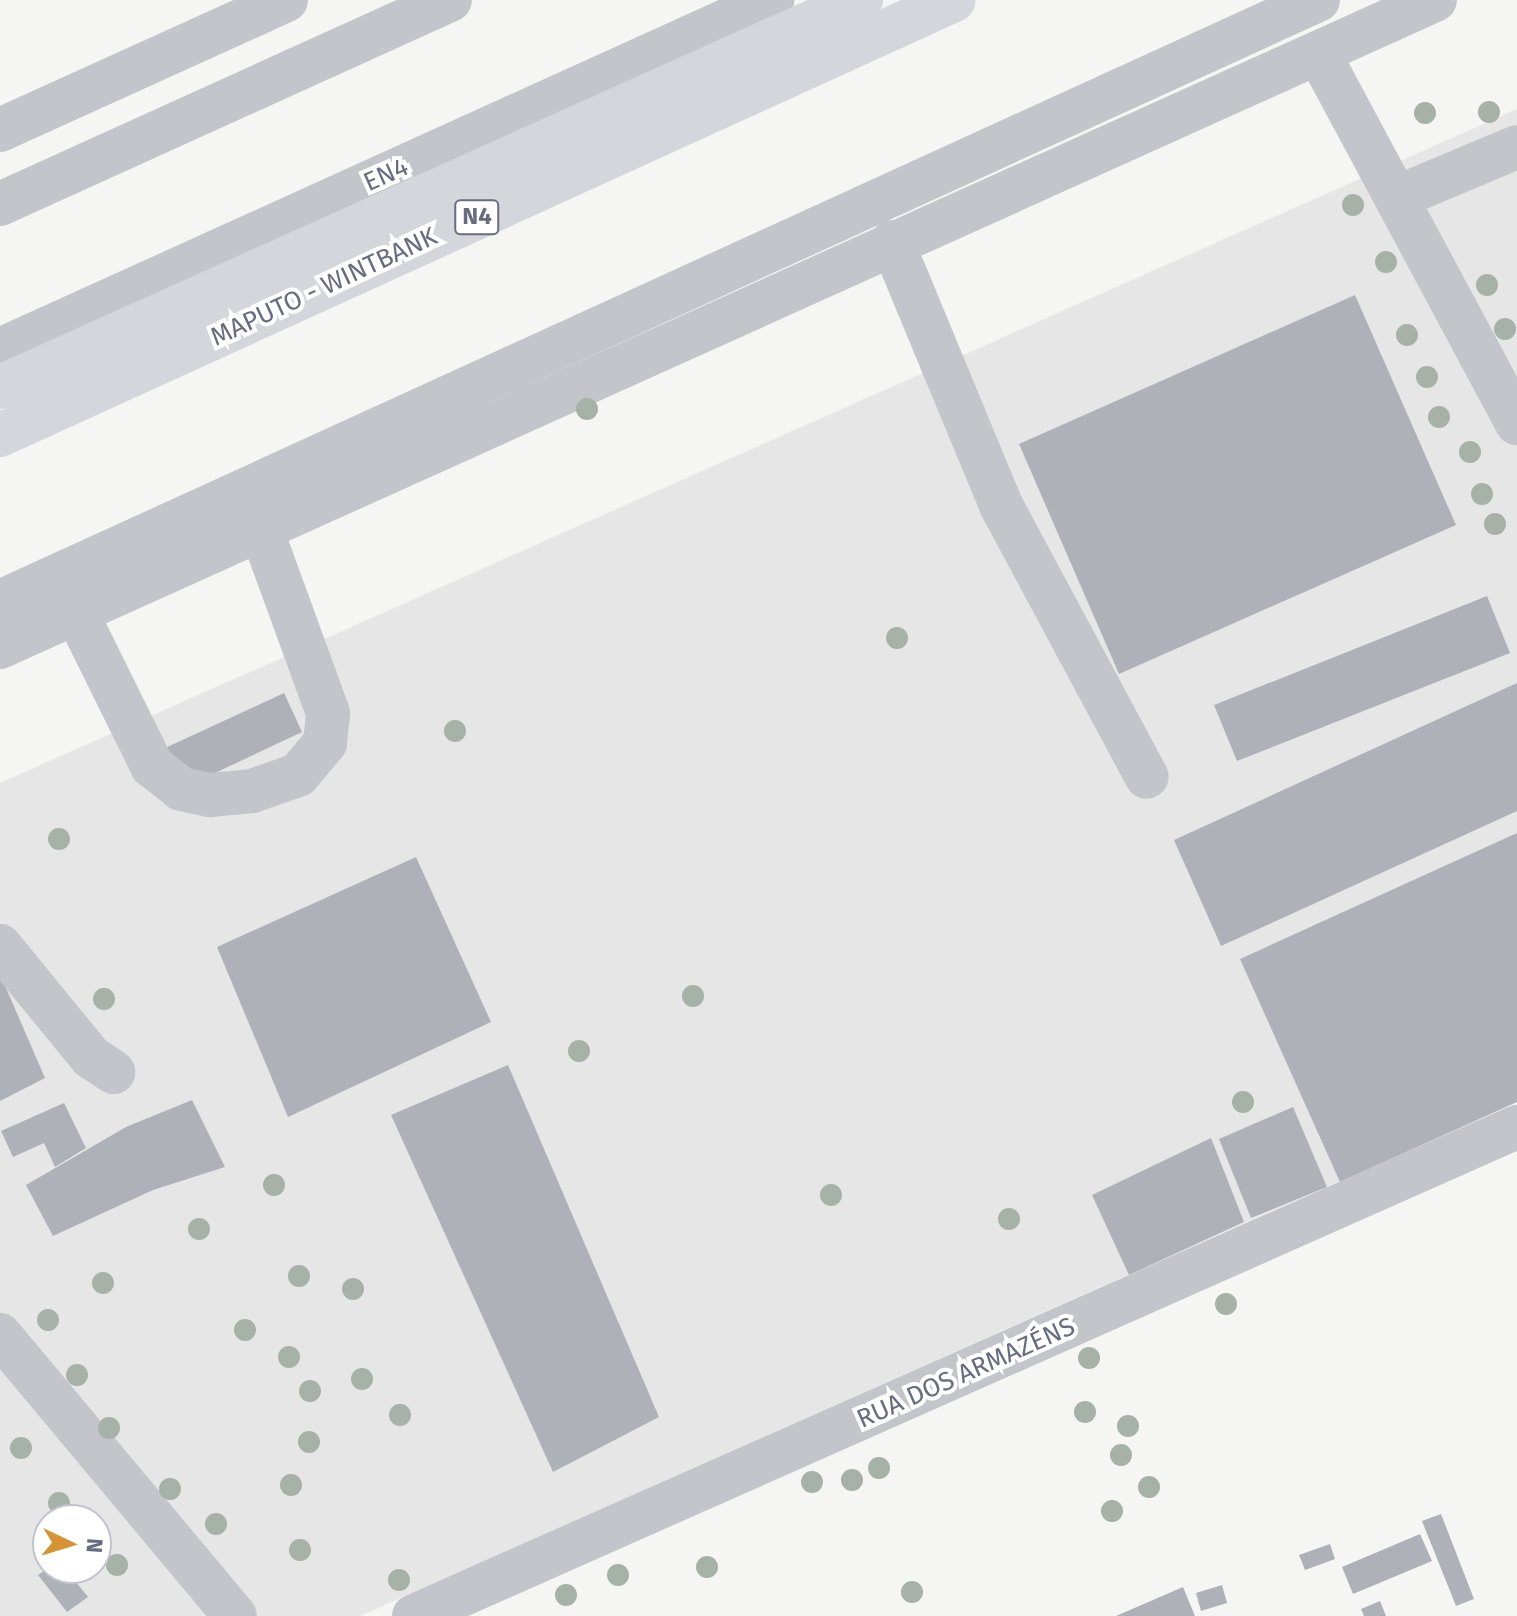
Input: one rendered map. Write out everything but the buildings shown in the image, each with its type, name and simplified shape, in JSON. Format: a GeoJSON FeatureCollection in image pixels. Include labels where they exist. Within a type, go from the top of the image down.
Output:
{"type":"FeatureCollection","features":[{"type":"Feature","properties":{"kind":"highway","name":"MAPUTO - WINTBANK"},"geometry":{"type":"LineString","coordinates":[[0,387],[861,0]]}},
{"type":"Feature","properties":{"kind":"highway","name":"MAPUTO - WINTBANK"},"geometry":{"type":"LineString","coordinates":[[0,435],[954,0]]}},
{"type":"Feature","properties":{"kind":"street"},"geometry":{"type":"LineString","coordinates":[[0,130],[286,0]]}},
{"type":"Feature","properties":{"kind":"street"},"geometry":{"type":"LineString","coordinates":[[0,204],[450,0]]}},
{"type":"Feature","properties":{"kind":"street","name":"EN4"},"geometry":{"type":"LineString","coordinates":[[0,350],[772,0]]}},
{"type":"Feature","properties":{"kind":"street"},"geometry":{"type":"LineString","coordinates":[[0,602],[1318,0]]}},
{"type":"Feature","properties":{"kind":"street"},"geometry":{"type":"LineString","coordinates":[[0,647],[260,526],[400,467],[892,242],[1435,0]]}},
{"type":"Feature","properties":{"kind":"street"},"geometry":{"type":"LineString","coordinates":[[1319,54],[1517,423]]}},
{"type":"Feature","properties":{"kind":"street"},"geometry":{"type":"LineString","coordinates":[[1398,197],[1517,147]]}},
{"type":"Feature","properties":{"kind":"street"},"geometry":{"type":"LineString","coordinates":[[892,242],[1002,507],[1147,777]]}},
{"type":"Feature","properties":{"kind":"street"},"geometry":{"type":"LineString","coordinates":[[76,612],[152,766],[181,789],[210,795],[252,791],[298,775],[325,743],[328,713],[260,526]]}},
{"type":"Feature","properties":{"kind":"street"},"geometry":{"type":"LineString","coordinates":[[0,946],[91,1057],[113,1072]]}},
{"type":"Feature","properties":{"kind":"street","name":"RUA DOS ARMAZÉNS"},"geometry":{"type":"LineString","coordinates":[[414,1616],[1517,1127]]}},
{"type":"Feature","properties":{"kind":"street"},"geometry":{"type":"LineString","coordinates":[[0,1335],[235,1616]]}},
{"type":"Feature","properties":{"kind":"shaded area"},"geometry":{"type":"Polygon","coordinates":[[[1517,109],[1517,1102],[360,1616],[0,1616],[0,783],[1517,109]]]}}]}
